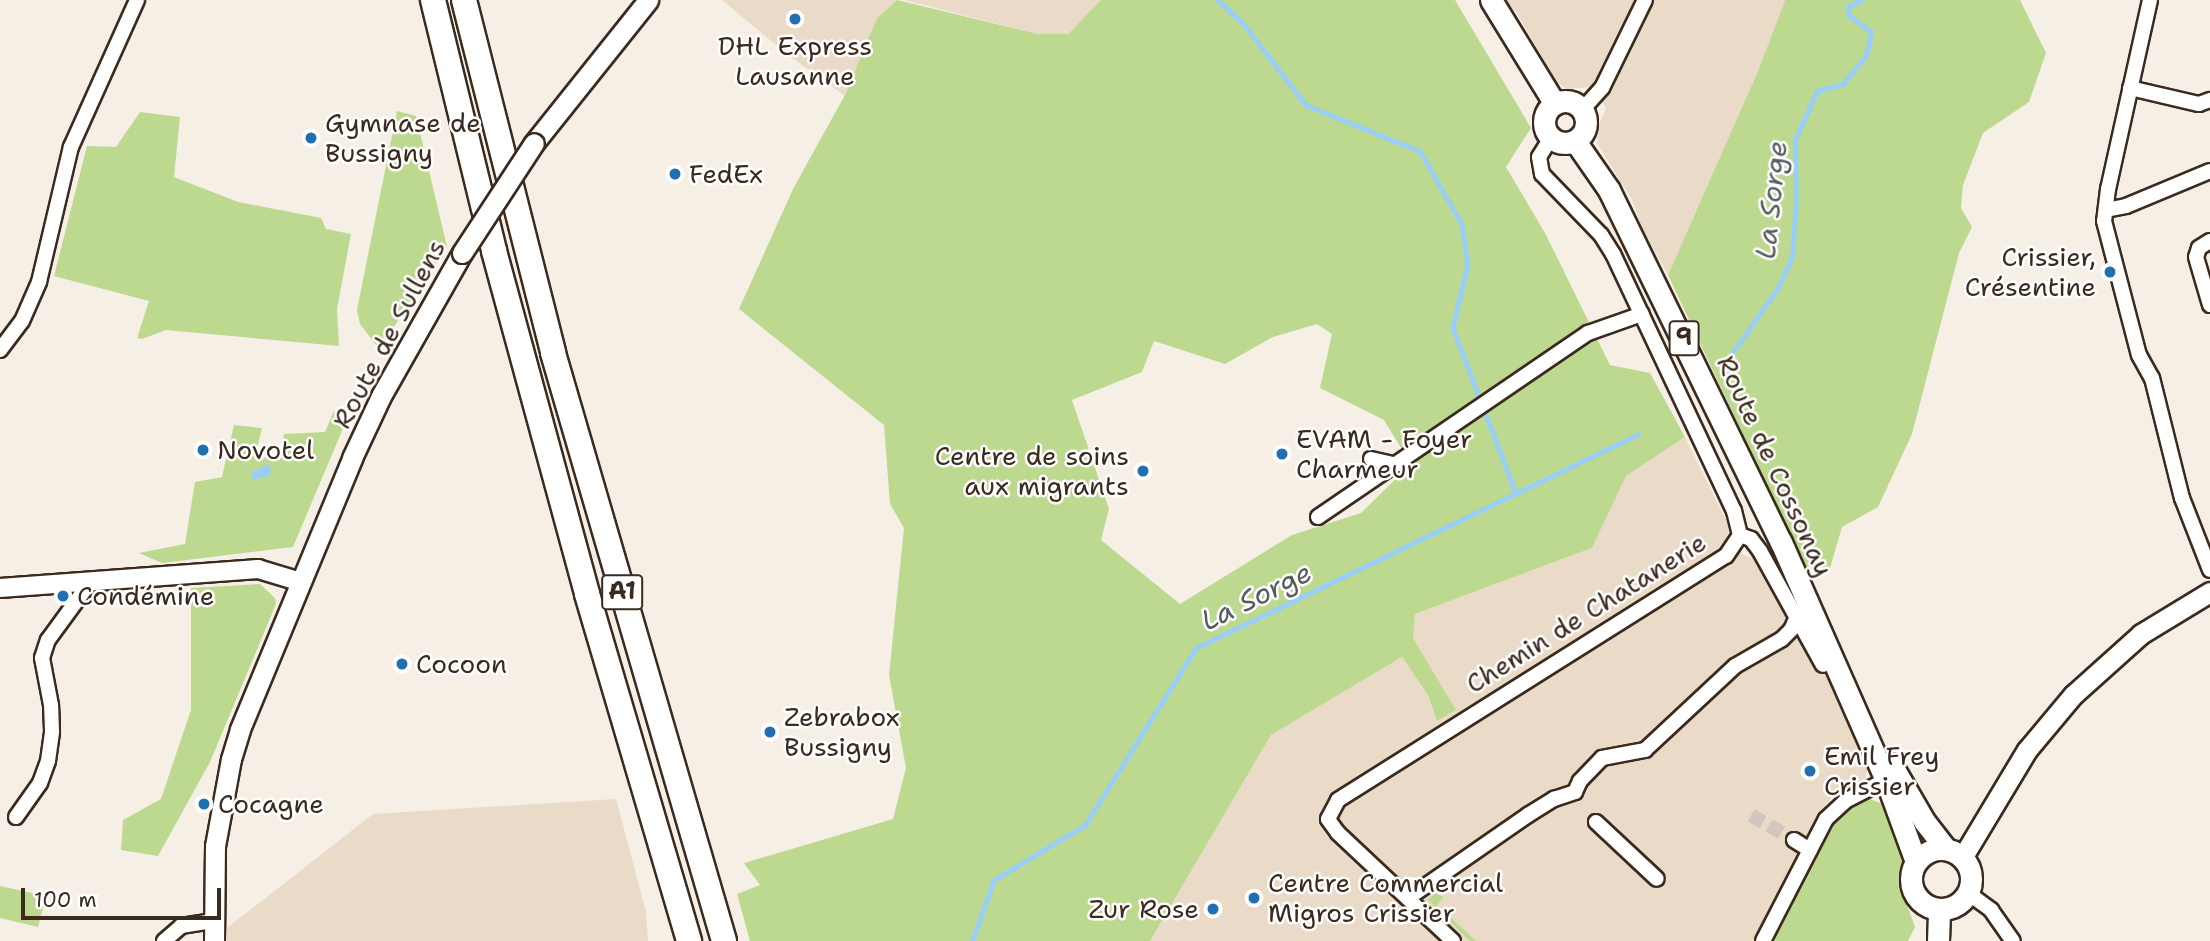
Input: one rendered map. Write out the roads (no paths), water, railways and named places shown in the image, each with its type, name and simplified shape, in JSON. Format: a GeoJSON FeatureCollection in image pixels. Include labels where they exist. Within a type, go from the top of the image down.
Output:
{"type":"FeatureCollection","features":[{"type":"Feature","properties":{"kind":"highway","name":"A1"},"geometry":{"type":"LineString","coordinates":[[433,0],[488,229],[587,594],[687,941]]}},
{"type":"Feature","properties":{"kind":"highway","name":"A1"},"geometry":{"type":"LineString","coordinates":[[464,0],[553,353],[724,941]]}},
{"type":"Feature","properties":{"kind":"main road","name":"Route de Sullens"},"geometry":{"type":"LineString","coordinates":[[214,941],[215,846],[231,759],[251,700],[347,468],[381,396],[462,253],[534,143],[648,0]]}},
{"type":"Feature","properties":{"kind":"main road"},"geometry":{"type":"LineString","coordinates":[[1491,0],[1556,104]]}},
{"type":"Feature","properties":{"kind":"main road"},"geometry":{"type":"LineString","coordinates":[[1572,103],[1582,110],[1584,130],[1575,141],[1563,143],[1551,138],[1544,120],[1556,104],[1572,103]]}},
{"type":"Feature","properties":{"kind":"main road","name":"Route de Cossonay"},"geometry":{"type":"LineString","coordinates":[[1575,141],[1605,183],[1668,306],[1831,668],[1886,780],[1916,862]]}},
{"type":"Feature","properties":{"kind":"main road"},"geometry":{"type":"LineString","coordinates":[[1916,862],[1929,851],[1954,854],[2027,750],[2073,695],[2141,634],[2210,592]]}},
{"type":"Feature","properties":{"kind":"main road","name":"Route de Cossonay"},"geometry":{"type":"LineString","coordinates":[[1831,668],[1924,821],[1954,854]]}},
{"type":"Feature","properties":{"kind":"main road","name":"9"},"geometry":{"type":"LineString","coordinates":[[1954,854],[1971,874],[1968,893]]}},
{"type":"Feature","properties":{"kind":"main road","name":"9"},"geometry":{"type":"LineString","coordinates":[[1916,862],[1912,872],[1914,892],[1920,900],[1939,909]]}},
{"type":"Feature","properties":{"kind":"main road"},"geometry":{"type":"LineString","coordinates":[[1938,941],[1939,909],[1956,905],[1968,893]]}},
{"type":"Feature","properties":{"kind":"street"},"geometry":{"type":"LineString","coordinates":[[0,350],[22,321],[39,282],[71,147],[137,0]]}},
{"type":"Feature","properties":{"kind":"street"},"geometry":{"type":"LineString","coordinates":[[1582,110],[1602,88],[1644,0]]}},
{"type":"Feature","properties":{"kind":"street"},"geometry":{"type":"LineString","coordinates":[[2150,0],[2106,210],[2106,229],[2140,355],[2152,378],[2182,498],[2210,570]]}},
{"type":"Feature","properties":{"kind":"street"},"geometry":{"type":"LineString","coordinates":[[2130,89],[2199,104],[2210,100]]}},
{"type":"Feature","properties":{"kind":"street","name":"Chemin de Chatanerie"},"geometry":{"type":"LineString","coordinates":[[1453,941],[1328,819],[1338,800],[1726,556],[1740,535],[1734,511],[1642,314],[1601,235],[1542,174],[1538,157],[1551,138]]}},
{"type":"Feature","properties":{"kind":"street"},"geometry":{"type":"LineString","coordinates":[[2106,210],[2126,206],[2210,171]]}},
{"type":"Feature","properties":{"kind":"street"},"geometry":{"type":"LineString","coordinates":[[2210,241],[2199,248],[2196,257],[2210,305]]}},
{"type":"Feature","properties":{"kind":"street"},"geometry":{"type":"LineString","coordinates":[[1318,517],[1588,333],[1642,314]]}},
{"type":"Feature","properties":{"kind":"street"},"geometry":{"type":"LineString","coordinates":[[1371,459],[1396,465]]}},
{"type":"Feature","properties":{"kind":"street"},"geometry":{"type":"LineString","coordinates":[[1740,535],[1751,539],[1760,551],[1796,619],[1831,668]]}},
{"type":"Feature","properties":{"kind":"street"},"geometry":{"type":"LineString","coordinates":[[0,588],[258,569],[301,582]]}},
{"type":"Feature","properties":{"kind":"street"},"geometry":{"type":"LineString","coordinates":[[16,817],[40,783],[48,761],[52,731],[51,705],[42,658],[48,640],[91,581]]}},
{"type":"Feature","properties":{"kind":"street"},"geometry":{"type":"LineString","coordinates":[[1408,898],[1528,815],[1554,799],[1575,792],[1580,781],[1602,758],[1645,750],[1686,715],[1735,666],[1782,639],[1796,619]]}},
{"type":"Feature","properties":{"kind":"street"},"geometry":{"type":"LineString","coordinates":[[1763,941],[1826,819],[1845,801],[1886,780]]}},
{"type":"Feature","properties":{"kind":"street"},"geometry":{"type":"LineString","coordinates":[[1596,822],[1657,879]]}},
{"type":"Feature","properties":{"kind":"street"},"geometry":{"type":"LineString","coordinates":[[1794,840],[1810,850]]}},
{"type":"Feature","properties":{"kind":"street"},"geometry":{"type":"LineString","coordinates":[[1968,893],[1991,910],[2013,941]]}},
{"type":"Feature","properties":{"kind":"street"},"geometry":{"type":"LineString","coordinates":[[164,941],[181,926],[214,921]]}},
{"type":"Feature","properties":{"kind":"water"},"geometry":{"type":"Polygon","coordinates":[[[269,464],[271,475],[253,480],[251,472],[269,464]]]}},
{"type":"Feature","properties":{"kind":"waterway"},"geometry":{"type":"LineString","coordinates":[[1218,0],[1244,24],[1306,105],[1420,151],[1462,224],[1468,265],[1453,328],[1516,493]]}},
{"type":"Feature","properties":{"kind":"waterway","name":"La Sorge"},"geometry":{"type":"LineString","coordinates":[[1731,355],[1778,288],[1792,257],[1796,203],[1795,140],[1817,91],[1843,84],[1866,56],[1871,32],[1849,16],[1848,7],[1861,0]]}},
{"type":"Feature","properties":{"kind":"waterway","name":"La Sorge"},"geometry":{"type":"LineString","coordinates":[[972,941],[994,880],[1085,825],[1196,648],[1638,434]]}},
{"type":"Feature","properties":{"kind":"tunnel"},"geometry":{"type":"LineString","coordinates":[[1751,815],[1794,840]]}},
{"type":"Feature","properties":{"kind":"place","name":"DHL Express Lausanne"},"geometry":{"type":"Point","coordinates":[795,19]}},
{"type":"Feature","properties":{"kind":"place","name":"Gymnase de Bussigny"},"geometry":{"type":"Point","coordinates":[311,138]}},
{"type":"Feature","properties":{"kind":"place","name":"FedEx"},"geometry":{"type":"Point","coordinates":[675,174]}},
{"type":"Feature","properties":{"kind":"place","name":"Crissier, Crésentine"},"geometry":{"type":"Point","coordinates":[2110,272]}},
{"type":"Feature","properties":{"kind":"place","name":"Novotel"},"geometry":{"type":"Point","coordinates":[203,450]}},
{"type":"Feature","properties":{"kind":"place","name":"EVAM - Foyer Charmeur"},"geometry":{"type":"Point","coordinates":[1282,454]}},
{"type":"Feature","properties":{"kind":"place","name":"Centre de soins aux migrants"},"geometry":{"type":"Point","coordinates":[1143,471]}},
{"type":"Feature","properties":{"kind":"place","name":"Condémine"},"geometry":{"type":"Point","coordinates":[63,596]}},
{"type":"Feature","properties":{"kind":"place","name":"Cocoon"},"geometry":{"type":"Point","coordinates":[402,664]}},
{"type":"Feature","properties":{"kind":"place","name":"Zebrabox Bussigny"},"geometry":{"type":"Point","coordinates":[770,732]}},
{"type":"Feature","properties":{"kind":"place","name":"Emil Frey Crissier"},"geometry":{"type":"Point","coordinates":[1810,771]}},
{"type":"Feature","properties":{"kind":"place","name":"Cocagne"},"geometry":{"type":"Point","coordinates":[204,804]}},
{"type":"Feature","properties":{"kind":"place","name":"Centre Commercial Migros Crissier"},"geometry":{"type":"Point","coordinates":[1254,898]}},
{"type":"Feature","properties":{"kind":"place","name":"Zur Rose"},"geometry":{"type":"Point","coordinates":[1213,909]}}]}
